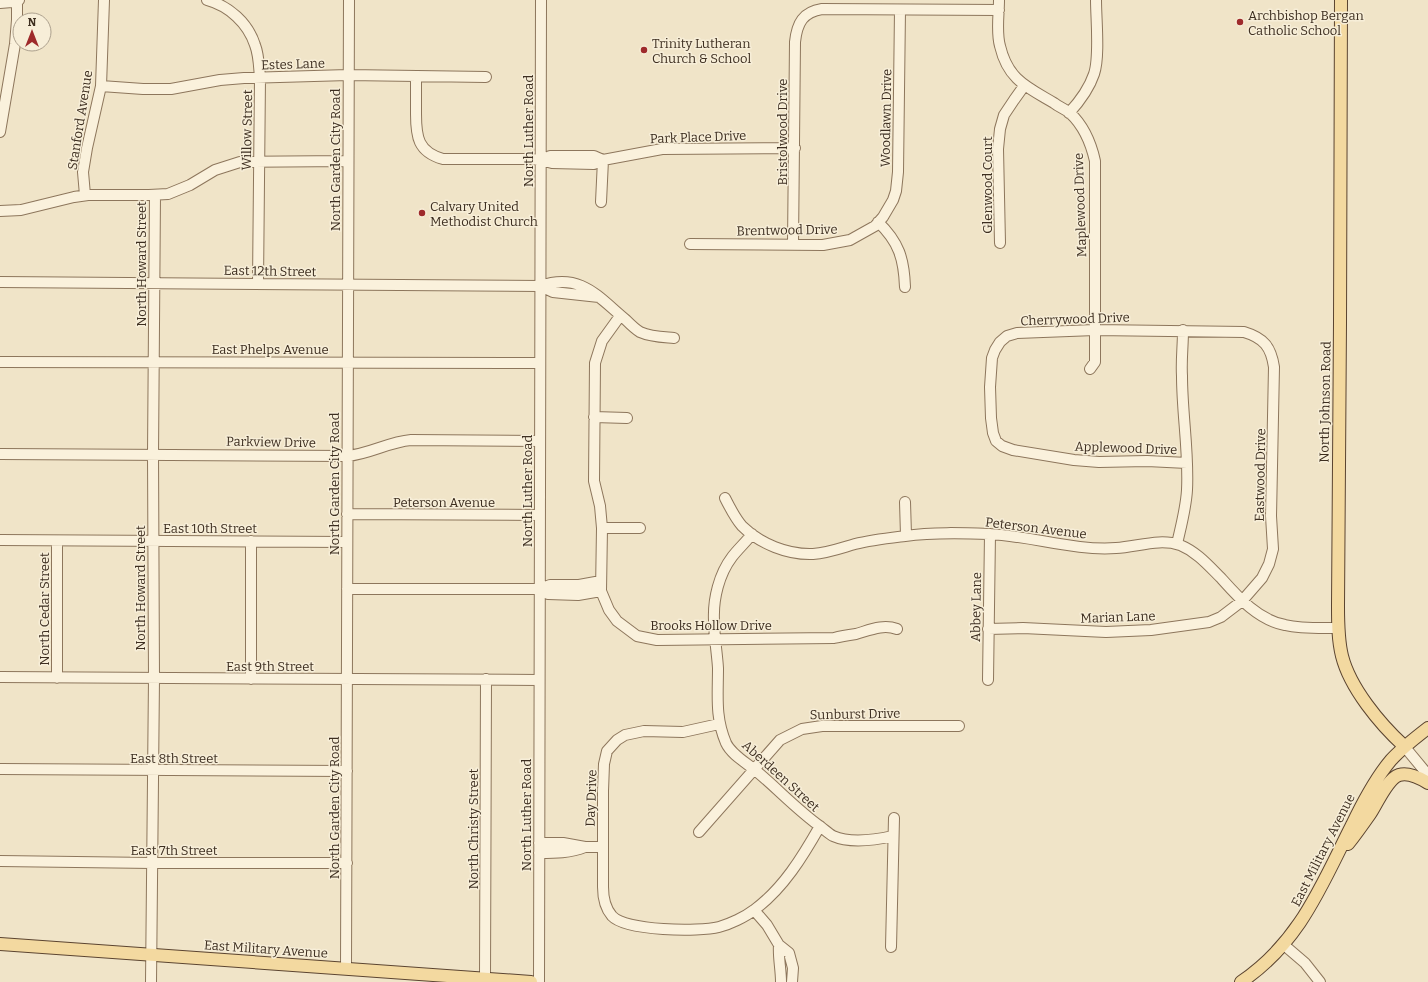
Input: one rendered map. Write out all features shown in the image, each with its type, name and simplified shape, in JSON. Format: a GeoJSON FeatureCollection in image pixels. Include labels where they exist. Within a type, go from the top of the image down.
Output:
{"type":"FeatureCollection","features":[{"type":"Feature","properties":{"kind":"main road","name":"North Johnson Road"},"geometry":{"type":"LineString","coordinates":[[1341,0],[1339,628],[1342,656],[1348,672],[1372,711],[1386,729],[1404,746]]}},
{"type":"Feature","properties":{"kind":"main road","name":"East Military Avenue"},"geometry":{"type":"LineString","coordinates":[[1241,982],[1260,968],[1284,945],[1295,931],[1307,913],[1370,789],[1391,760],[1404,746],[1428,728]]}},
{"type":"Feature","properties":{"kind":"main road"},"geometry":{"type":"LineString","coordinates":[[1334,860],[1354,837],[1388,784],[1396,776],[1409,775],[1428,783]]}},
{"type":"Feature","properties":{"kind":"main road","name":"East Military Avenue"},"geometry":{"type":"LineString","coordinates":[[0,944],[530,982]]}},
{"type":"Feature","properties":{"kind":"street"},"geometry":{"type":"LineString","coordinates":[[0,3],[18,0],[15,44],[0,132]]}},
{"type":"Feature","properties":{"kind":"street","name":"Stanford Avenue"},"geometry":{"type":"LineString","coordinates":[[85,195],[84,166],[101,86],[104,0]]}},
{"type":"Feature","properties":{"kind":"street","name":"Willow Street"},"geometry":{"type":"LineString","coordinates":[[208,0],[220,4],[240,20],[245,25],[255,43],[260,78],[258,284]]}},
{"type":"Feature","properties":{"kind":"street","name":"North Garden City Road"},"geometry":{"type":"LineString","coordinates":[[346,969],[349,0]]}},
{"type":"Feature","properties":{"kind":"street","name":"North Luther Road"},"geometry":{"type":"LineString","coordinates":[[539,982],[541,0]]}},
{"type":"Feature","properties":{"kind":"street"},"geometry":{"type":"LineString","coordinates":[[1069,113],[1081,99],[1095,72],[1097,55],[1096,0]]}},
{"type":"Feature","properties":{"kind":"street"},"geometry":{"type":"LineString","coordinates":[[900,10],[999,5]]}},
{"type":"Feature","properties":{"kind":"street","name":"Maplewood Drive"},"geometry":{"type":"LineString","coordinates":[[999,5],[999,40],[1004,58],[1010,69],[1024,86],[1069,113],[1078,122],[1092,146],[1095,161],[1095,362],[1090,370]]}},
{"type":"Feature","properties":{"kind":"street","name":"Bristolwood Drive"},"geometry":{"type":"LineString","coordinates":[[793,244],[796,31],[808,13],[822,9],[900,10]]}},
{"type":"Feature","properties":{"kind":"street","name":"Woodlawn Drive"},"geometry":{"type":"LineString","coordinates":[[878,222],[883,217],[893,200],[896,191],[898,172],[900,10]]}},
{"type":"Feature","properties":{"kind":"street","name":"Estes Lane"},"geometry":{"type":"LineString","coordinates":[[101,86],[143,90],[171,88],[220,80],[260,78],[348,76],[486,77]]}},
{"type":"Feature","properties":{"kind":"street","name":"Park Place Drive"},"geometry":{"type":"LineString","coordinates":[[416,77],[417,137],[423,148],[432,156],[443,159],[541,160],[550,156],[594,156],[603,160],[662,149],[795,148]]}},
{"type":"Feature","properties":{"kind":"street","name":"Glenwood Court"},"geometry":{"type":"LineString","coordinates":[[1000,243],[998,149],[1000,129],[1004,115],[1024,86]]}},
{"type":"Feature","properties":{"kind":"street"},"geometry":{"type":"LineString","coordinates":[[601,202],[603,160]]}},
{"type":"Feature","properties":{"kind":"street"},"geometry":{"type":"LineString","coordinates":[[0,211],[21,210],[85,195],[168,194],[182,189],[215,170],[240,162],[348,161]]}},
{"type":"Feature","properties":{"kind":"street","name":"North Howard Street"},"geometry":{"type":"LineString","coordinates":[[151,982],[154,678],[153,454],[155,195]]}},
{"type":"Feature","properties":{"kind":"street"},"geometry":{"type":"LineString","coordinates":[[878,222],[890,235],[901,255],[904,267],[905,287]]}},
{"type":"Feature","properties":{"kind":"street","name":"Brentwood Drive"},"geometry":{"type":"LineString","coordinates":[[690,244],[822,245],[850,240],[870,229],[878,222]]}},
{"type":"Feature","properties":{"kind":"street","name":"East 12th Street"},"geometry":{"type":"LineString","coordinates":[[0,282],[540,286],[553,292],[598,297],[640,332],[651,336],[674,338]]}},
{"type":"Feature","properties":{"kind":"street"},"geometry":{"type":"LineString","coordinates":[[347,589],[540,590],[548,594],[578,595],[601,592],[602,528],[600,506],[594,481],[595,363],[602,341],[620,316]]}},
{"type":"Feature","properties":{"kind":"street","name":"Cherrywood Drive"},"geometry":{"type":"LineString","coordinates":[[996,441],[992,426],[990,387],[992,358],[1000,342],[1007,336],[1017,333],[1095,330],[1183,330],[1244,332],[1254,335],[1264,342]]}},
{"type":"Feature","properties":{"kind":"street"},"geometry":{"type":"LineString","coordinates":[[1177,544],[1187,491],[1187,463],[1182,375],[1183,330]]}},
{"type":"Feature","properties":{"kind":"street","name":"Eastwood Drive"},"geometry":{"type":"LineString","coordinates":[[1242,601],[1262,578],[1269,564],[1273,549],[1271,516],[1274,367],[1270,349],[1264,342]]}},
{"type":"Feature","properties":{"kind":"street","name":"East Phelps Avenue"},"geometry":{"type":"LineString","coordinates":[[0,362],[154,361],[540,364]]}},
{"type":"Feature","properties":{"kind":"street"},"geometry":{"type":"LineString","coordinates":[[594,417],[627,418]]}},
{"type":"Feature","properties":{"kind":"street","name":"Parkview Drive"},"geometry":{"type":"LineString","coordinates":[[0,454],[347,456],[369,452],[397,442],[411,440],[540,441]]}},
{"type":"Feature","properties":{"kind":"street","name":"Applewood Drive"},"geometry":{"type":"LineString","coordinates":[[996,441],[1002,446],[1013,450],[1074,460],[1099,462],[1147,461],[1187,463]]}},
{"type":"Feature","properties":{"kind":"street","name":"Peterson Avenue"},"geometry":{"type":"LineString","coordinates":[[725,498],[742,526],[762,541],[794,552],[812,554],[906,535],[990,534],[1018,537],[1067,546],[1092,548],[1116,548],[1166,542],[1177,544],[1190,549],[1202,558],[1242,601],[1268,620],[1283,625],[1339,628]]}},
{"type":"Feature","properties":{"kind":"street"},"geometry":{"type":"LineString","coordinates":[[905,502],[906,535]]}},
{"type":"Feature","properties":{"kind":"street","name":"Peterson Avenue"},"geometry":{"type":"LineString","coordinates":[[347,514],[540,515]]}},
{"type":"Feature","properties":{"kind":"street"},"geometry":{"type":"LineString","coordinates":[[602,528],[640,528]]}},
{"type":"Feature","properties":{"kind":"street","name":"Aberdeen Street"},"geometry":{"type":"LineString","coordinates":[[752,534],[732,558],[719,583],[715,606],[714,619],[718,666],[719,724],[727,745],[743,762],[754,769],[808,818],[833,836],[845,840],[874,840],[893,836]]}},
{"type":"Feature","properties":{"kind":"street","name":"Abbey Lane"},"geometry":{"type":"LineString","coordinates":[[988,680],[990,534]]}},
{"type":"Feature","properties":{"kind":"street","name":"East 10th Street"},"geometry":{"type":"LineString","coordinates":[[0,540],[347,542]]}},
{"type":"Feature","properties":{"kind":"street","name":"North Cedar Street"},"geometry":{"type":"LineString","coordinates":[[57,541],[57,678]]}},
{"type":"Feature","properties":{"kind":"street"},"geometry":{"type":"LineString","coordinates":[[251,542],[251,679]]}},
{"type":"Feature","properties":{"kind":"street"},"geometry":{"type":"LineString","coordinates":[[540,590],[550,585],[579,585],[601,581]]}},
{"type":"Feature","properties":{"kind":"street","name":"Brooks Hollow Drive"},"geometry":{"type":"LineString","coordinates":[[601,592],[617,621],[638,636],[657,640],[834,638],[889,626],[897,629]]}},
{"type":"Feature","properties":{"kind":"street","name":"Marian Lane"},"geometry":{"type":"LineString","coordinates":[[988,629],[1023,628],[1106,632],[1158,629],[1209,622],[1221,618],[1242,601]]}},
{"type":"Feature","properties":{"kind":"street","name":"East 9th Street"},"geometry":{"type":"LineString","coordinates":[[0,677],[539,680]]}},
{"type":"Feature","properties":{"kind":"street","name":"North Christy Street"},"geometry":{"type":"LineString","coordinates":[[485,979],[486,679]]}},
{"type":"Feature","properties":{"kind":"street","name":"Day Drive"},"geometry":{"type":"LineString","coordinates":[[719,724],[683,732],[644,731],[625,735],[617,740],[607,751],[604,764],[604,897],[609,912],[613,917],[626,923],[657,928],[707,929],[720,926],[754,910],[776,891],[789,875],[820,826]]}},
{"type":"Feature","properties":{"kind":"street","name":"Sunburst Drive"},"geometry":{"type":"LineString","coordinates":[[699,832],[780,740],[802,729],[822,726],[959,726]]}},
{"type":"Feature","properties":{"kind":"street","name":"North Johnson Road"},"geometry":{"type":"LineString","coordinates":[[1404,746],[1428,775]]}},
{"type":"Feature","properties":{"kind":"street","name":"East 8th Street"},"geometry":{"type":"LineString","coordinates":[[0,769],[347,771]]}},
{"type":"Feature","properties":{"kind":"street"},"geometry":{"type":"LineString","coordinates":[[891,947],[894,818]]}},
{"type":"Feature","properties":{"kind":"street"},"geometry":{"type":"LineString","coordinates":[[539,842],[563,842],[585,847],[603,847]]}},
{"type":"Feature","properties":{"kind":"street"},"geometry":{"type":"LineString","coordinates":[[539,853],[574,852],[585,847]]}},
{"type":"Feature","properties":{"kind":"street","name":"East 7th Street"},"geometry":{"type":"LineString","coordinates":[[0,861],[347,863]]}},
{"type":"Feature","properties":{"kind":"street"},"geometry":{"type":"LineString","coordinates":[[754,910],[767,925],[779,945],[789,953],[793,968],[792,982]]}},
{"type":"Feature","properties":{"kind":"street"},"geometry":{"type":"LineString","coordinates":[[779,945],[778,954],[781,970],[780,982]]}},
{"type":"Feature","properties":{"kind":"street"},"geometry":{"type":"LineString","coordinates":[[1284,945],[1305,963],[1320,982]]}},
{"type":"Feature","properties":{"kind":"place","name":"Archbishop Bergan Catholic School"},"geometry":{"type":"Point","coordinates":[1240,22]}},
{"type":"Feature","properties":{"kind":"place","name":"Trinity Lutheran Church & School"},"geometry":{"type":"Point","coordinates":[644,50]}},
{"type":"Feature","properties":{"kind":"place","name":"Calvary United Methodist Church"},"geometry":{"type":"Point","coordinates":[422,213]}}]}
